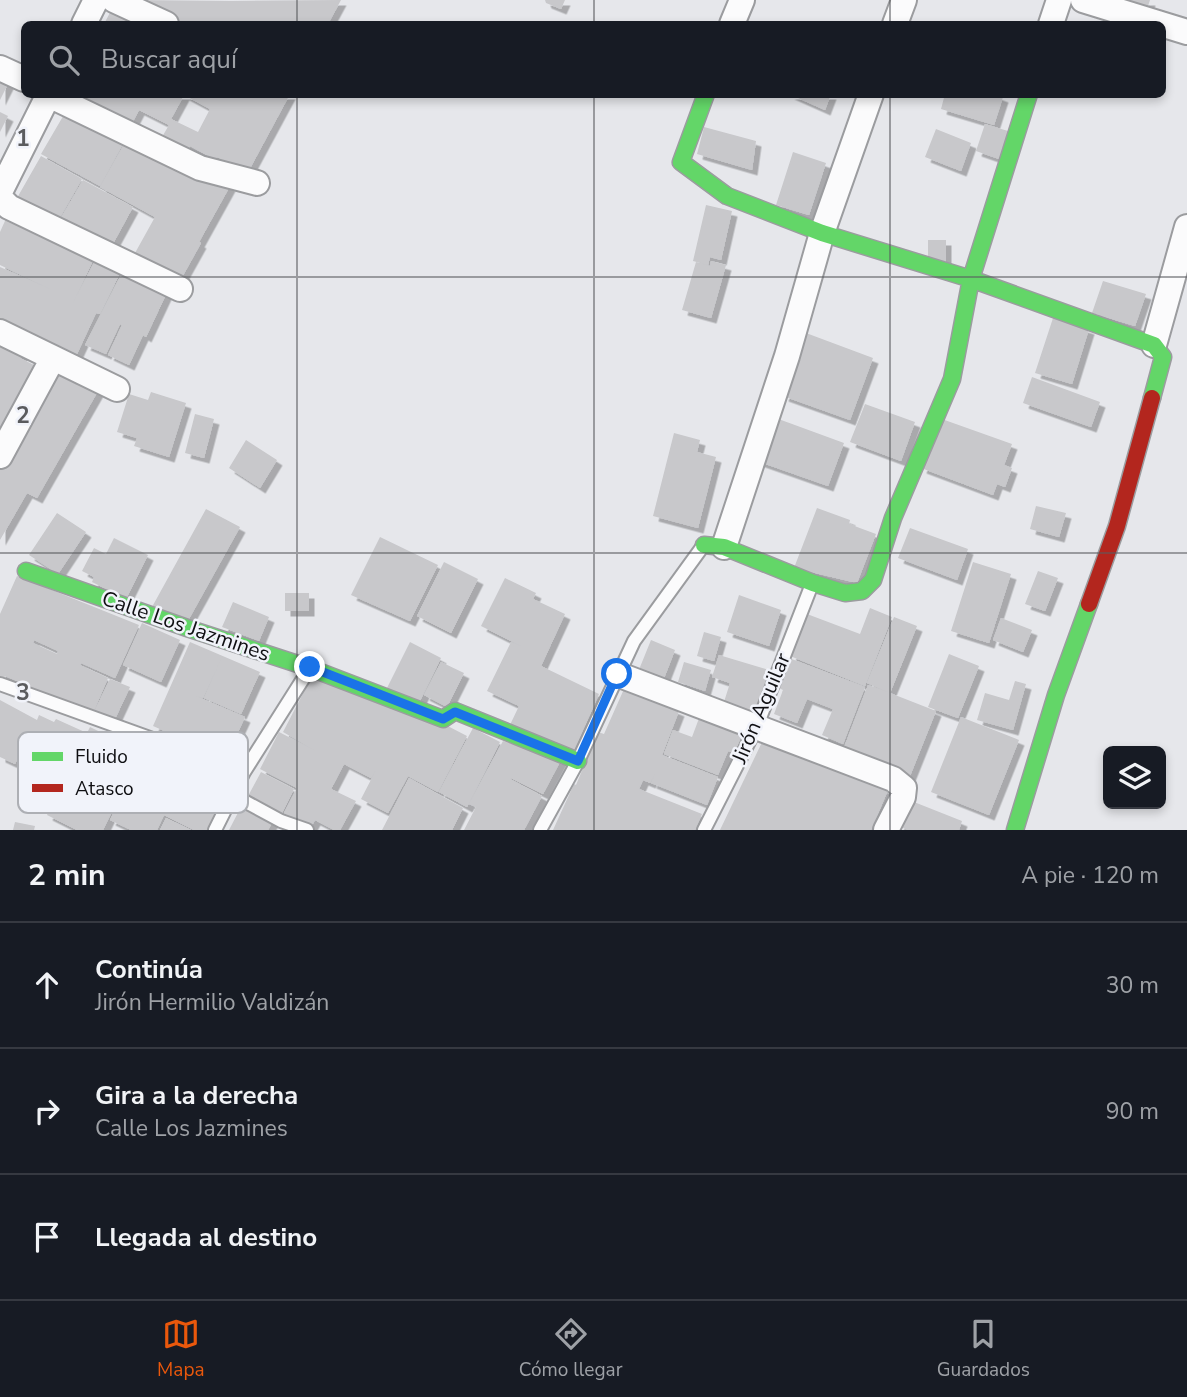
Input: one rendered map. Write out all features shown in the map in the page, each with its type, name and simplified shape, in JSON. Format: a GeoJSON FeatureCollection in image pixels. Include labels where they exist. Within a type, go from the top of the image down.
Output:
{"type":"FeatureCollection","features":[{"type":"Feature","properties":{"kind":"street"},"geometry":{"type":"LineString","coordinates":[[86,21],[96,0]]}},
{"type":"Feature","properties":{"kind":"street"},"geometry":{"type":"LineString","coordinates":[[114,0],[160,21]]}},
{"type":"Feature","properties":{"kind":"street"},"geometry":{"type":"LineString","coordinates":[[733,21],[742,0]]}},
{"type":"Feature","properties":{"kind":"street"},"geometry":{"type":"LineString","coordinates":[[896,21],[904,0]]}},
{"type":"Feature","properties":{"kind":"street"},"geometry":{"type":"LineString","coordinates":[[1052,21],[1059,0]]}},
{"type":"Feature","properties":{"kind":"street"},"geometry":{"type":"LineString","coordinates":[[1083,0],[1151,21]]}},
{"type":"Feature","properties":{"kind":"street"},"geometry":{"type":"LineString","coordinates":[[1166,26],[1187,32]]}},
{"type":"Feature","properties":{"kind":"street"},"geometry":{"type":"LineString","coordinates":[[0,68],[21,78]]}},
{"type":"Feature","properties":{"kind":"street"},"geometry":{"type":"LineString","coordinates":[[0,192],[50,98]]}},
{"type":"Feature","properties":{"kind":"street"},"geometry":{"type":"LineString","coordinates":[[57,98],[200,168],[257,183]]}},
{"type":"Feature","properties":{"kind":"street"},"geometry":{"type":"LineString","coordinates":[[705,98],[681,162],[727,196],[822,233],[971,279],[1154,345],[1163,357],[1117,526],[1056,695],[1015,830]]}},
{"type":"Feature","properties":{"kind":"street"},"geometry":{"type":"LineString","coordinates":[[870,98],[822,233],[787,356],[714,546],[845,593],[862,591],[873,580],[893,518],[952,379],[971,279],[1028,98]]}},
{"type":"Feature","properties":{"kind":"street"},"geometry":{"type":"LineString","coordinates":[[0,198],[9,207],[180,289]]}},
{"type":"Feature","properties":{"kind":"street"},"geometry":{"type":"LineString","coordinates":[[1154,345],[1187,227]]}},
{"type":"Feature","properties":{"kind":"street"},"geometry":{"type":"LineString","coordinates":[[0,332],[117,389]]}},
{"type":"Feature","properties":{"kind":"street"},"geometry":{"type":"LineString","coordinates":[[0,456],[53,358]]}},
{"type":"Feature","properties":{"kind":"street","name":"Calle Los Jazmines"},"geometry":{"type":"LineString","coordinates":[[26,571],[190,629],[310,667],[443,719],[455,712],[578,761]]}},
{"type":"Feature","properties":{"kind":"street"},"geometry":{"type":"LineString","coordinates":[[617,674],[893,779],[904,788],[903,797],[886,830]]}},
{"type":"Feature","properties":{"kind":"lane"},"geometry":{"type":"LineString","coordinates":[[540,830],[578,761],[634,641],[714,546]]}},
{"type":"Feature","properties":{"kind":"lane","name":"Jirón Aguilar"},"geometry":{"type":"LineString","coordinates":[[704,830],[756,728],[813,583]]}},
{"type":"Feature","properties":{"kind":"lane"},"geometry":{"type":"LineString","coordinates":[[248,766],[310,667]]}},
{"type":"Feature","properties":{"kind":"lane"},"geometry":{"type":"LineString","coordinates":[[0,684],[133,732]]}},
{"type":"Feature","properties":{"kind":"lane"},"geometry":{"type":"LineString","coordinates":[[248,803],[281,821],[307,830]]}},
{"type":"Feature","properties":{"kind":"lane"},"geometry":{"type":"LineString","coordinates":[[215,830],[224,813]]}},
{"type":"Feature","properties":{"kind":"building"},"geometry":{"type":"Polygon","coordinates":[[[131,0],[341,0],[330,21],[178,21],[131,0]]]}},
{"type":"Feature","properties":{"kind":"building"},"geometry":{"type":"Polygon","coordinates":[[[545,0],[565,0],[561,9],[546,3],[545,0]]]}},
{"type":"Feature","properties":{"kind":"building"},"geometry":{"type":"Polygon","coordinates":[[[1108,0],[1150,0],[1145,15],[1108,0]]]}},
{"type":"Feature","properties":{"kind":"building"},"geometry":{"type":"Polygon","coordinates":[[[114,5],[147,21],[106,21],[114,5]]]}},
{"type":"Feature","properties":{"kind":"building"},"geometry":{"type":"Polygon","coordinates":[[[0,72],[11,78],[0,100],[0,72]]]}},
{"type":"Feature","properties":{"kind":"building"},"geometry":{"type":"Polygon","coordinates":[[[74,98],[182,98],[171,119],[198,132],[210,109],[190,98],[288,98],[248,172],[217,157],[216,160],[190,146],[188,150],[162,137],[169,125],[139,110],[128,131],[74,98]]]}},
{"type":"Feature","properties":{"kind":"building"},"geometry":{"type":"Polygon","coordinates":[[[798,98],[830,98],[825,110],[798,98]]]}},
{"type":"Feature","properties":{"kind":"building"},"geometry":{"type":"Polygon","coordinates":[[[944,98],[1003,98],[994,125],[941,109],[944,98]]]}},
{"type":"Feature","properties":{"kind":"building"},"geometry":{"type":"Polygon","coordinates":[[[69,106],[125,140],[100,186],[41,154],[69,106]]]}},
{"type":"Feature","properties":{"kind":"building"},"geometry":{"type":"Polygon","coordinates":[[[0,112],[8,116],[0,132],[0,112]]]}},
{"type":"Feature","properties":{"kind":"building"},"geometry":{"type":"Polygon","coordinates":[[[985,124],[1008,131],[999,159],[976,151],[985,124]]]}},
{"type":"Feature","properties":{"kind":"building"},"geometry":{"type":"Polygon","coordinates":[[[704,127],[756,141],[752,170],[697,154],[704,127]]]}},
{"type":"Feature","properties":{"kind":"building"},"geometry":{"type":"Polygon","coordinates":[[[936,129],[971,143],[961,171],[925,157],[936,129]]]}},
{"type":"Feature","properties":{"kind":"building"},"geometry":{"type":"Polygon","coordinates":[[[127,139],[200,182],[205,173],[230,186],[181,279],[135,253],[155,217],[100,187],[127,139]]]}},
{"type":"Feature","properties":{"kind":"building"},"geometry":{"type":"Polygon","coordinates":[[[793,152],[826,163],[809,215],[776,205],[793,152]]]}},
{"type":"Feature","properties":{"kind":"building"},"geometry":{"type":"Polygon","coordinates":[[[41,156],[82,179],[54,228],[13,205],[41,156]]]}},
{"type":"Feature","properties":{"kind":"building"},"geometry":{"type":"Polygon","coordinates":[[[83,180],[133,207],[109,251],[58,223],[83,180]]]}},
{"type":"Feature","properties":{"kind":"building"},"geometry":{"type":"Polygon","coordinates":[[[706,205],[732,211],[721,260],[710,257],[708,265],[693,261],[706,205]]]}},
{"type":"Feature","properties":{"kind":"building"},"geometry":{"type":"Polygon","coordinates":[[[9,212],[96,254],[73,303],[98,255],[123,267],[100,314],[96,313],[77,354],[54,343],[52,347],[0,322],[0,267],[52,290],[0,265],[0,232],[9,212]]]}},
{"type":"Feature","properties":{"kind":"building"},"geometry":{"type":"Polygon","coordinates":[[[928,240],[946,240],[946,262],[928,262],[928,240]]]}},
{"type":"Feature","properties":{"kind":"building"},"geometry":{"type":"Polygon","coordinates":[[[711,261],[726,265],[711,318],[682,310],[696,262],[710,266],[711,261]]]}},
{"type":"Feature","properties":{"kind":"building"},"geometry":{"type":"Polygon","coordinates":[[[125,267],[169,288],[146,337],[143,335],[129,365],[108,355],[122,325],[120,324],[106,354],[85,345],[125,267]]]}},
{"type":"Feature","properties":{"kind":"building"},"geometry":{"type":"Polygon","coordinates":[[[1103,281],[1146,294],[1135,326],[1092,313],[1103,281]]]}},
{"type":"Feature","properties":{"kind":"building"},"geometry":{"type":"Polygon","coordinates":[[[1053,318],[1089,329],[1072,384],[1035,373],[1053,318]]]}},
{"type":"Feature","properties":{"kind":"building"},"geometry":{"type":"Polygon","coordinates":[[[806,333],[873,358],[850,420],[783,396],[806,333]]]}},
{"type":"Feature","properties":{"kind":"building"},"geometry":{"type":"Polygon","coordinates":[[[0,344],[23,353],[20,358],[40,368],[0,451],[0,344]]]}},
{"type":"Feature","properties":{"kind":"building"},"geometry":{"type":"Polygon","coordinates":[[[58,368],[98,391],[37,498],[27,493],[0,540],[0,469],[58,368]]]}},
{"type":"Feature","properties":{"kind":"building"},"geometry":{"type":"Polygon","coordinates":[[[1032,377],[1100,402],[1091,427],[1023,403],[1032,377]]]}},
{"type":"Feature","properties":{"kind":"building"},"geometry":{"type":"Polygon","coordinates":[[[151,392],[186,403],[169,457],[134,446],[137,438],[117,432],[129,394],[148,400],[151,392]]]}},
{"type":"Feature","properties":{"kind":"building"},"geometry":{"type":"Polygon","coordinates":[[[865,404],[915,422],[901,461],[850,442],[865,404]]]}},
{"type":"Feature","properties":{"kind":"building"},"geometry":{"type":"Polygon","coordinates":[[[195,414],[214,419],[204,458],[185,453],[195,414]]]}},
{"type":"Feature","properties":{"kind":"building"},"geometry":{"type":"Polygon","coordinates":[[[773,417],[844,443],[828,486],[757,461],[773,417]]]}},
{"type":"Feature","properties":{"kind":"building"},"geometry":{"type":"Polygon","coordinates":[[[939,418],[1012,444],[1004,465],[1012,468],[1005,487],[997,484],[993,495],[921,468],[939,418]]]}},
{"type":"Feature","properties":{"kind":"building"},"geometry":{"type":"Polygon","coordinates":[[[674,433],[700,440],[697,452],[716,457],[698,528],[653,516],[674,433]]]}},
{"type":"Feature","properties":{"kind":"building"},"geometry":{"type":"Polygon","coordinates":[[[246,440],[277,460],[260,488],[229,468],[246,440]]]}},
{"type":"Feature","properties":{"kind":"building"},"geometry":{"type":"Polygon","coordinates":[[[1036,506],[1066,513],[1059,537],[1030,529],[1036,506]]]}},
{"type":"Feature","properties":{"kind":"building"},"geometry":{"type":"Polygon","coordinates":[[[817,508],[850,520],[849,524],[876,534],[857,583],[794,568],[817,508]]]}},
{"type":"Feature","properties":{"kind":"building"},"geometry":{"type":"Polygon","coordinates":[[[206,509],[240,527],[185,626],[152,607],[206,509]]]}},
{"type":"Feature","properties":{"kind":"building"},"geometry":{"type":"Polygon","coordinates":[[[57,513],[86,532],[58,574],[29,555],[57,513]]]}},
{"type":"Feature","properties":{"kind":"building"},"geometry":{"type":"Polygon","coordinates":[[[910,528],[968,549],[957,580],[898,558],[910,528]]]}},
{"type":"Feature","properties":{"kind":"building"},"geometry":{"type":"Polygon","coordinates":[[[380,537],[438,565],[410,621],[351,595],[380,537]]]}},
{"type":"Feature","properties":{"kind":"building"},"geometry":{"type":"Polygon","coordinates":[[[114,538],[148,555],[126,599],[92,582],[94,577],[82,571],[94,548],[106,554],[114,538]]]}},
{"type":"Feature","properties":{"kind":"building"},"geometry":{"type":"Polygon","coordinates":[[[444,562],[478,579],[451,633],[417,616],[444,562]]]}},
{"type":"Feature","properties":{"kind":"building"},"geometry":{"type":"Polygon","coordinates":[[[973,562],[1011,574],[989,643],[951,631],[973,562]]]}},
{"type":"Feature","properties":{"kind":"building"},"geometry":{"type":"Polygon","coordinates":[[[1038,571],[1058,578],[1045,611],[1025,604],[1038,571]]]}},
{"type":"Feature","properties":{"kind":"building"},"geometry":{"type":"Polygon","coordinates":[[[17,576],[139,625],[115,678],[81,663],[80,665],[108,678],[93,713],[5,676],[4,679],[0,678],[0,614],[17,576]],[[34,640],[33,643],[57,654],[58,651],[34,640]]]}},
{"type":"Feature","properties":{"kind":"building"},"geometry":{"type":"Polygon","coordinates":[[[505,578],[536,593],[533,599],[565,614],[541,666],[599,694],[571,757],[509,727],[519,706],[487,691],[511,642],[521,646],[481,626],[505,578]]]}},
{"type":"Feature","properties":{"kind":"building"},"geometry":{"type":"Polygon","coordinates":[[[285,593],[309,593],[309,611],[285,611],[285,593]]]}},
{"type":"Feature","properties":{"kind":"building"},"geometry":{"type":"Polygon","coordinates":[[[739,595],[781,610],[769,646],[727,632],[739,595]]]}},
{"type":"Feature","properties":{"kind":"building"},"geometry":{"type":"Polygon","coordinates":[[[233,602],[269,617],[259,641],[222,627],[233,602]]]}},
{"type":"Feature","properties":{"kind":"building"},"geometry":{"type":"Polygon","coordinates":[[[870,608],[892,617],[865,686],[790,656],[807,614],[860,634],[870,608]]]}},
{"type":"Feature","properties":{"kind":"building"},"geometry":{"type":"Polygon","coordinates":[[[894,617],[917,626],[890,693],[936,711],[910,776],[843,750],[868,685],[888,692],[867,683],[894,617]]]}},
{"type":"Feature","properties":{"kind":"building"},"geometry":{"type":"Polygon","coordinates":[[[1001,618],[1032,630],[1023,652],[993,640],[1001,618]]]}},
{"type":"Feature","properties":{"kind":"building"},"geometry":{"type":"Polygon","coordinates":[[[142,623],[180,640],[161,682],[123,665],[142,623]]]}},
{"type":"Feature","properties":{"kind":"building"},"geometry":{"type":"Polygon","coordinates":[[[704,632],[721,637],[714,661],[697,656],[704,632]]]}},
{"type":"Feature","properties":{"kind":"building"},"geometry":{"type":"Polygon","coordinates":[[[651,640],[675,650],[661,686],[636,677],[651,640]]]}},
{"type":"Feature","properties":{"kind":"building"},"geometry":{"type":"Polygon","coordinates":[[[190,642],[260,672],[241,714],[204,698],[221,659],[203,698],[196,696],[245,717],[238,732],[167,732],[153,726],[190,642]]]}},
{"type":"Feature","properties":{"kind":"building"},"geometry":{"type":"Polygon","coordinates":[[[410,642],[441,658],[418,705],[386,690],[410,642]]]}},
{"type":"Feature","properties":{"kind":"building"},"geometry":{"type":"Polygon","coordinates":[[[949,654],[979,666],[958,718],[928,707],[949,654]]]}},
{"type":"Feature","properties":{"kind":"building"},"geometry":{"type":"Polygon","coordinates":[[[719,655],[769,670],[756,715],[723,705],[730,683],[712,677],[719,655]]]}},
{"type":"Feature","properties":{"kind":"building"},"geometry":{"type":"Polygon","coordinates":[[[789,658],[865,687],[843,744],[822,735],[833,709],[807,699],[797,723],[774,714],[783,690],[777,687],[789,658]]]}},
{"type":"Feature","properties":{"kind":"building"},"geometry":{"type":"Polygon","coordinates":[[[441,662],[464,673],[447,707],[424,695],[441,662]]]}},
{"type":"Feature","properties":{"kind":"building"},"geometry":{"type":"Polygon","coordinates":[[[684,662],[711,670],[705,691],[678,682],[684,662]]]}},
{"type":"Feature","properties":{"kind":"building"},"geometry":{"type":"Polygon","coordinates":[[[312,676],[438,721],[467,736],[438,792],[408,776],[388,813],[361,799],[376,770],[371,778],[344,764],[331,789],[356,801],[340,830],[334,830],[315,820],[311,827],[284,813],[297,788],[260,769],[279,732],[316,751],[283,732],[312,676]]]}},
{"type":"Feature","properties":{"kind":"building"},"geometry":{"type":"Polygon","coordinates":[[[110,679],[130,687],[115,719],[95,710],[110,679]]]}},
{"type":"Feature","properties":{"kind":"building"},"geometry":{"type":"Polygon","coordinates":[[[1015,681],[1026,684],[1013,730],[977,720],[985,693],[1009,700],[1015,681]]]}},
{"type":"Feature","properties":{"kind":"building"},"geometry":{"type":"Polygon","coordinates":[[[624,689],[679,711],[662,755],[718,777],[707,805],[651,783],[655,774],[650,783],[643,780],[639,789],[702,814],[695,830],[553,830],[574,784],[576,785],[598,732],[604,734],[624,689]]]}},
{"type":"Feature","properties":{"kind":"building"},"geometry":{"type":"Polygon","coordinates":[[[0,700],[37,720],[39,715],[54,722],[56,719],[85,732],[18,732],[18,758],[15,764],[0,757],[0,700]]]}},
{"type":"Feature","properties":{"kind":"building"},"geometry":{"type":"Polygon","coordinates":[[[701,713],[744,730],[734,753],[728,751],[718,775],[664,754],[673,730],[692,737],[701,713]]]}},
{"type":"Feature","properties":{"kind":"building"},"geometry":{"type":"Polygon","coordinates":[[[961,717],[1019,740],[989,815],[931,792],[961,717]]]}},
{"type":"Feature","properties":{"kind":"building"},"geometry":{"type":"Polygon","coordinates":[[[90,727],[100,732],[88,732],[90,727]]]}},
{"type":"Feature","properties":{"kind":"building"},"geometry":{"type":"Polygon","coordinates":[[[473,728],[500,742],[467,807],[439,792],[473,728]]]}},
{"type":"Feature","properties":{"kind":"building"},"geometry":{"type":"Polygon","coordinates":[[[764,738],[888,790],[871,830],[720,830],[764,738]]]}},
{"type":"Feature","properties":{"kind":"building"},"geometry":{"type":"Polygon","coordinates":[[[503,741],[561,760],[543,794],[510,779],[542,796],[524,830],[464,830],[476,807],[469,804],[503,741]]]}},
{"type":"Feature","properties":{"kind":"building"},"geometry":{"type":"Polygon","coordinates":[[[261,772],[294,789],[281,815],[248,796],[261,772]]]}},
{"type":"Feature","properties":{"kind":"building"},"geometry":{"type":"Polygon","coordinates":[[[409,778],[463,808],[452,830],[382,830],[409,778]]]}},
{"type":"Feature","properties":{"kind":"building"},"geometry":{"type":"Polygon","coordinates":[[[909,800],[962,821],[959,830],[908,830],[898,826],[909,800]]]}},
{"type":"Feature","properties":{"kind":"building"},"geometry":{"type":"Polygon","coordinates":[[[248,808],[273,821],[268,830],[229,830],[238,813],[248,813],[248,808]]]}},
{"type":"Feature","properties":{"kind":"building"},"geometry":{"type":"Polygon","coordinates":[[[111,813],[103,830],[77,830],[47,815],[111,813]]]}},
{"type":"Feature","properties":{"kind":"building"},"geometry":{"type":"Polygon","coordinates":[[[113,813],[216,813],[208,830],[194,830],[164,815],[157,830],[131,830],[110,820],[113,813]]]}},
{"type":"Feature","properties":{"kind":"building"},"geometry":{"type":"Polygon","coordinates":[[[166,818],[191,830],[160,830],[166,818]]]}},
{"type":"Feature","properties":{"kind":"building"},"geometry":{"type":"Polygon","coordinates":[[[15,822],[35,826],[34,830],[13,830],[15,822]]]}},
{"type":"Feature","properties":{"kind":"traffic: fast"},"geometry":{"type":"LineString","coordinates":[[705,98],[681,162],[727,196],[822,233],[971,279],[1154,345],[1163,357],[1152,398]]}},
{"type":"Feature","properties":{"kind":"traffic: fast"},"geometry":{"type":"LineString","coordinates":[[704,545],[724,547],[845,593],[862,591],[873,580],[893,518],[952,379],[971,279],[1028,98]]}},
{"type":"Feature","properties":{"kind":"traffic: fast"},"geometry":{"type":"LineString","coordinates":[[26,571],[310,668],[443,719],[455,711],[578,761]]}},
{"type":"Feature","properties":{"kind":"traffic: fast"},"geometry":{"type":"LineString","coordinates":[[1015,830],[1056,695],[1089,604]]}},
{"type":"Feature","properties":{"kind":"traffic: jam"},"geometry":{"type":"LineString","coordinates":[[1089,604],[1117,526],[1152,398]]}},
{"type":"Feature","properties":{"kind":"route"},"geometry":{"type":"LineString","coordinates":[[310,667],[443,719],[455,712],[578,761],[617,674]]}}]}
